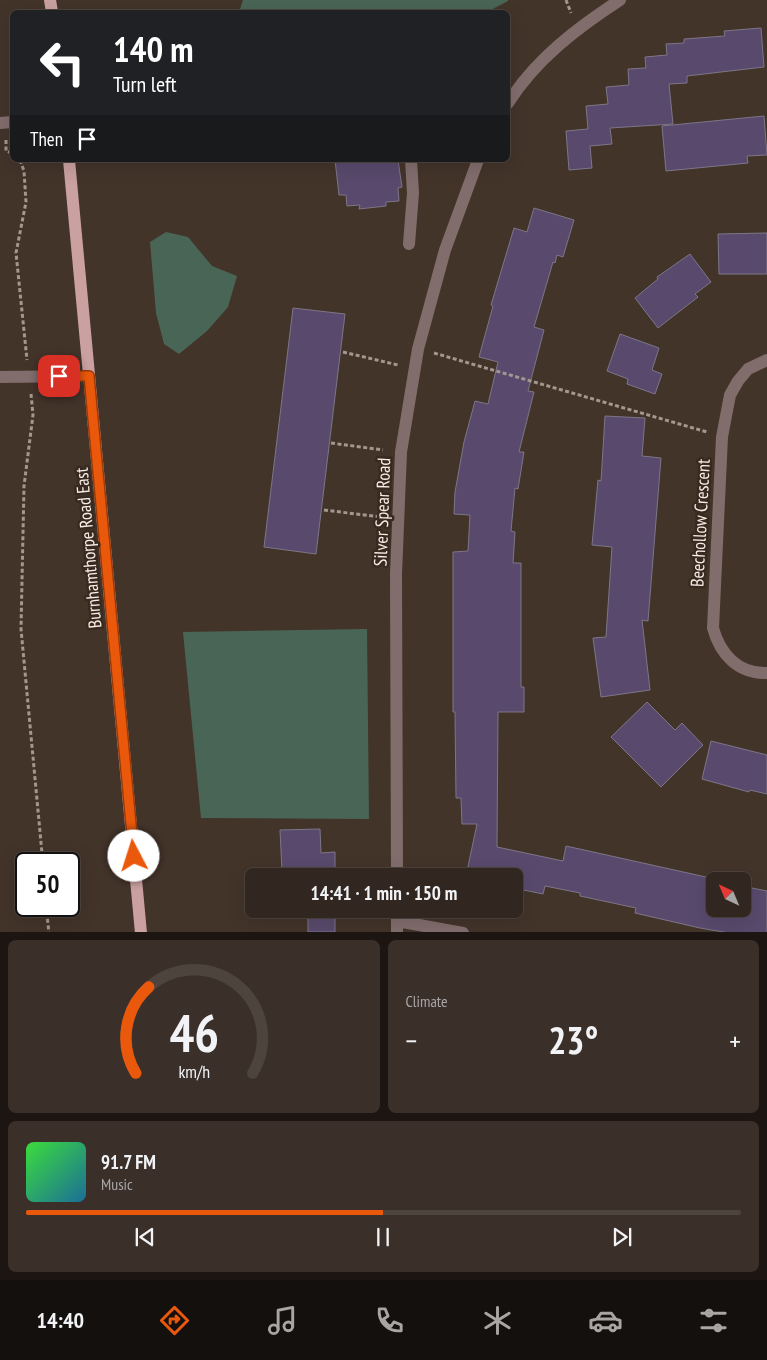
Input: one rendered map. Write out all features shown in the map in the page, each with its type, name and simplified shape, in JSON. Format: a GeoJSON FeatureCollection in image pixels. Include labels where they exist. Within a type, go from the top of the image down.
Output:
{"type":"FeatureCollection","features":[{"type":"Feature","properties":{"kind":"main road","name":"Burnhamthorpe Road East"},"geometry":{"type":"LineString","coordinates":[[69,162],[141,932]]}},
{"type":"Feature","properties":{"kind":"street"},"geometry":{"type":"LineString","coordinates":[[510,97],[547,55],[579,27],[620,0]]}},
{"type":"Feature","properties":{"kind":"street"},"geometry":{"type":"LineString","coordinates":[[409,244],[413,202],[411,162]]}},
{"type":"Feature","properties":{"kind":"street","name":"Silver Spear Road"},"geometry":{"type":"LineString","coordinates":[[397,868],[397,519],[401,452],[418,349],[445,250],[477,162]]}},
{"type":"Feature","properties":{"kind":"street","name":"Beechollow Crescent"},"geometry":{"type":"LineString","coordinates":[[767,360],[748,369],[730,395],[722,437],[713,628],[717,643],[726,656],[740,667],[758,674],[767,673]]}},
{"type":"Feature","properties":{"kind":"street"},"geometry":{"type":"LineString","coordinates":[[0,377],[89,376]]}},
{"type":"Feature","properties":{"kind":"street"},"geometry":{"type":"LineString","coordinates":[[397,921],[463,932]]}},
{"type":"Feature","properties":{"kind":"path"},"geometry":{"type":"LineString","coordinates":[[6,142],[6,151],[10,152]]}},
{"type":"Feature","properties":{"kind":"path"},"geometry":{"type":"LineString","coordinates":[[21,162],[24,171],[26,202],[16,253],[26,349]]}},
{"type":"Feature","properties":{"kind":"path"},"geometry":{"type":"LineString","coordinates":[[418,349],[722,437]]}},
{"type":"Feature","properties":{"kind":"path"},"geometry":{"type":"LineString","coordinates":[[343,352],[414,369]]}},
{"type":"Feature","properties":{"kind":"path"},"geometry":{"type":"LineString","coordinates":[[32,406],[24,486],[21,630],[41,852]]}},
{"type":"Feature","properties":{"kind":"path"},"geometry":{"type":"LineString","coordinates":[[331,443],[401,452]]}},
{"type":"Feature","properties":{"kind":"path"},"geometry":{"type":"LineString","coordinates":[[324,510],[397,519]]}},
{"type":"Feature","properties":{"kind":"path"},"geometry":{"type":"LineString","coordinates":[[47,917],[49,932]]}},
{"type":"Feature","properties":{"kind":"green space"},"geometry":{"type":"Polygon","coordinates":[[[243,0],[508,0],[491,10],[240,10],[243,0]]]}},
{"type":"Feature","properties":{"kind":"green space"},"geometry":{"type":"Polygon","coordinates":[[[166,232],[188,237],[212,266],[237,276],[228,307],[207,331],[179,354],[164,344],[156,313],[150,242],[166,232]]]}},
{"type":"Feature","properties":{"kind":"green space"},"geometry":{"type":"Polygon","coordinates":[[[367,629],[369,819],[201,818],[183,632],[367,629]]]}},
{"type":"Feature","properties":{"kind":"building"},"geometry":{"type":"Polygon","coordinates":[[[761,28],[764,67],[687,76],[687,83],[669,84],[673,124],[610,128],[612,144],[590,146],[592,168],[569,170],[566,131],[588,129],[586,106],[608,104],[606,87],[629,85],[628,69],[646,68],[645,57],[667,55],[666,44],[684,43],[684,39],[725,36],[724,31],[761,28]]]}},
{"type":"Feature","properties":{"kind":"building"},"geometry":{"type":"Polygon","coordinates":[[[764,116],[767,155],[747,156],[748,163],[666,171],[662,126],[764,116]]]}},
{"type":"Feature","properties":{"kind":"building"},"geometry":{"type":"Polygon","coordinates":[[[335,162],[398,162],[402,187],[398,188],[399,201],[386,202],[386,206],[359,209],[360,205],[347,206],[346,195],[339,195],[335,162]]]}},
{"type":"Feature","properties":{"kind":"building"},"geometry":{"type":"Polygon","coordinates":[[[534,208],[574,220],[563,257],[557,255],[555,263],[553,262],[534,327],[544,330],[528,391],[534,392],[519,452],[524,452],[518,489],[515,488],[511,531],[515,532],[513,563],[521,563],[521,687],[524,687],[524,712],[498,712],[497,847],[563,861],[566,846],[706,877],[706,918],[751,918],[751,888],[767,891],[767,932],[723,932],[700,928],[635,913],[636,908],[545,886],[543,894],[523,890],[523,868],[468,868],[477,824],[462,824],[461,798],[456,798],[455,712],[453,712],[453,552],[468,551],[470,515],[454,514],[455,492],[464,442],[475,401],[488,404],[498,362],[479,357],[493,306],[491,305],[514,228],[527,232],[534,208]]]}},
{"type":"Feature","properties":{"kind":"building"},"geometry":{"type":"Polygon","coordinates":[[[767,233],[767,274],[719,274],[718,234],[767,233]]]}},
{"type":"Feature","properties":{"kind":"building"},"geometry":{"type":"Polygon","coordinates":[[[690,254],[711,282],[695,294],[698,297],[658,328],[635,298],[658,279],[657,277],[690,254]]]}},
{"type":"Feature","properties":{"kind":"building"},"geometry":{"type":"Polygon","coordinates":[[[293,308],[345,314],[316,554],[264,547],[293,308]]]}},
{"type":"Feature","properties":{"kind":"building"},"geometry":{"type":"Polygon","coordinates":[[[620,334],[659,348],[652,370],[662,374],[655,394],[627,384],[628,379],[607,371],[620,334]]]}},
{"type":"Feature","properties":{"kind":"building"},"geometry":{"type":"Polygon","coordinates":[[[605,416],[645,418],[642,456],[661,458],[648,621],[642,620],[650,690],[601,697],[593,638],[606,637],[612,547],[592,545],[598,480],[601,481],[605,416]]]}},
{"type":"Feature","properties":{"kind":"building"},"geometry":{"type":"Polygon","coordinates":[[[647,702],[675,730],[682,723],[703,745],[661,787],[611,737],[647,702]]]}},
{"type":"Feature","properties":{"kind":"building"},"geometry":{"type":"Polygon","coordinates":[[[711,741],[767,755],[767,794],[750,790],[749,792],[702,779],[711,741]]]}},
{"type":"Feature","properties":{"kind":"building"},"geometry":{"type":"Polygon","coordinates":[[[320,829],[321,853],[335,852],[335,868],[282,868],[280,830],[320,829]]]}},
{"type":"Feature","properties":{"kind":"building"},"geometry":{"type":"Polygon","coordinates":[[[308,918],[335,918],[335,932],[308,932],[308,918]]]}},
{"type":"Feature","properties":{"kind":"route"},"geometry":{"type":"LineString","coordinates":[[59,376],[89,376],[134,856]]}}]}
